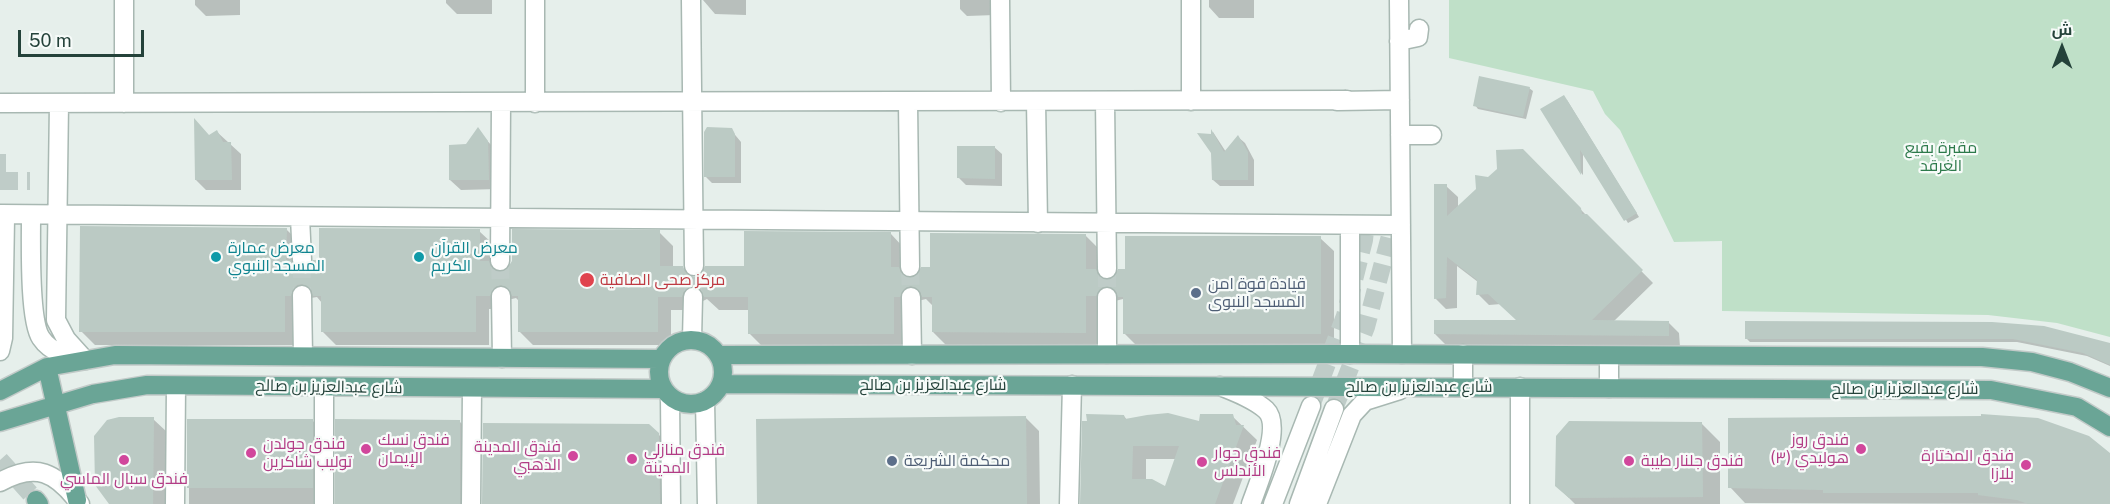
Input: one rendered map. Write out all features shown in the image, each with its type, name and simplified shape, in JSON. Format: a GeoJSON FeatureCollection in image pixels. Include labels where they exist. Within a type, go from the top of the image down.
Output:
{"type":"FeatureCollection","features":[{"type":"Feature","properties":{"kind":"main road"},"geometry":{"type":"LineString","coordinates":[[667,393],[659,380],[658,369],[661,359],[673,344],[692,339],[702,341],[712,347],[718,355],[723,374],[721,384],[705,401]]}},
{"type":"Feature","properties":{"kind":"main road","name":"شارع عبدالعزيز بن صالح"},"geometry":{"type":"LineString","coordinates":[[718,355],[1463,354],[1982,357],[2032,362],[2070,372],[2110,388]]}},
{"type":"Feature","properties":{"kind":"main road","name":"شارع عبدالعزيز بن صالح"},"geometry":{"type":"LineString","coordinates":[[0,391],[47,367],[116,355],[661,359]]}},
{"type":"Feature","properties":{"kind":"main road"},"geometry":{"type":"LineString","coordinates":[[47,367],[78,502]]}},
{"type":"Feature","properties":{"kind":"main road","name":"شارع عبدالعزيز بن صالح"},"geometry":{"type":"LineString","coordinates":[[721,384],[1991,390],[2077,407],[2110,427]]}},
{"type":"Feature","properties":{"kind":"main road","name":"شارع عبدالعزيز بن صالح"},"geometry":{"type":"LineString","coordinates":[[0,422],[93,394],[147,385],[472,388],[667,393],[684,403],[705,401]]}},
{"type":"Feature","properties":{"kind":"street"},"geometry":{"type":"LineString","coordinates":[[124,0],[124,103]]}},
{"type":"Feature","properties":{"kind":"street"},"geometry":{"type":"LineString","coordinates":[[535,0],[535,103]]}},
{"type":"Feature","properties":{"kind":"street"},"geometry":{"type":"LineString","coordinates":[[691,0],[694,266]]}},
{"type":"Feature","properties":{"kind":"street"},"geometry":{"type":"LineString","coordinates":[[1000,0],[1001,102]]}},
{"type":"Feature","properties":{"kind":"street"},"geometry":{"type":"LineString","coordinates":[[1191,0],[1191,101]]}},
{"type":"Feature","properties":{"kind":"street"},"geometry":{"type":"LineString","coordinates":[[1399,0],[1402,354]]}},
{"type":"Feature","properties":{"kind":"street"},"geometry":{"type":"LineString","coordinates":[[1399,41],[1418,37],[1419,28]]}},
{"type":"Feature","properties":{"kind":"street"},"geometry":{"type":"LineString","coordinates":[[0,103],[1400,100]]}},
{"type":"Feature","properties":{"kind":"street"},"geometry":{"type":"LineString","coordinates":[[1036,101],[1038,223]]}},
{"type":"Feature","properties":{"kind":"street"},"geometry":{"type":"LineString","coordinates":[[1105,101],[1107,269]]}},
{"type":"Feature","properties":{"kind":"street"},"geometry":{"type":"LineString","coordinates":[[908,102],[910,267]]}},
{"type":"Feature","properties":{"kind":"street"},"geometry":{"type":"LineString","coordinates":[[59,103],[56,320],[66,339],[86,360]]}},
{"type":"Feature","properties":{"kind":"street"},"geometry":{"type":"LineString","coordinates":[[500,261],[501,103]]}},
{"type":"Feature","properties":{"kind":"street"},"geometry":{"type":"LineString","coordinates":[[1400,135],[1432,135]]}},
{"type":"Feature","properties":{"kind":"street"},"geometry":{"type":"LineString","coordinates":[[0,351],[3,338],[2,216],[1401,225]]}},
{"type":"Feature","properties":{"kind":"street"},"geometry":{"type":"LineString","coordinates":[[300,217],[302,260]]}},
{"type":"Feature","properties":{"kind":"street"},"geometry":{"type":"LineString","coordinates":[[30,218],[36,324],[47,367]]}},
{"type":"Feature","properties":{"kind":"street"},"geometry":{"type":"LineString","coordinates":[[1350,226],[1350,354]]}},
{"type":"Feature","properties":{"kind":"street"},"geometry":{"type":"LineString","coordinates":[[302,296],[303,356]]}},
{"type":"Feature","properties":{"kind":"street"},"geometry":{"type":"LineString","coordinates":[[501,296],[502,358]]}},
{"type":"Feature","properties":{"kind":"street"},"geometry":{"type":"LineString","coordinates":[[692,339],[693,297]]}},
{"type":"Feature","properties":{"kind":"street"},"geometry":{"type":"LineString","coordinates":[[910,297],[912,355]]}},
{"type":"Feature","properties":{"kind":"street"},"geometry":{"type":"LineString","coordinates":[[1107,297],[1107,354]]}},
{"type":"Feature","properties":{"kind":"street"},"geometry":{"type":"LineString","coordinates":[[40,338],[60,354],[86,360]]}},
{"type":"Feature","properties":{"kind":"street"},"geometry":{"type":"LineString","coordinates":[[1463,354],[1463,387]]}},
{"type":"Feature","properties":{"kind":"street"},"geometry":{"type":"LineString","coordinates":[[1609,356],[1609,388]]}},
{"type":"Feature","properties":{"kind":"street"},"geometry":{"type":"LineString","coordinates":[[175,504],[176,386]]}},
{"type":"Feature","properties":{"kind":"street"},"geometry":{"type":"LineString","coordinates":[[1069,504],[1072,386]]}},
{"type":"Feature","properties":{"kind":"street"},"geometry":{"type":"LineString","coordinates":[[1220,386],[1246,397],[1267,411],[1274,424],[1271,442],[1251,504]]}},
{"type":"Feature","properties":{"kind":"street"},"geometry":{"type":"LineString","coordinates":[[1317,504],[1352,415],[1365,401],[1390,392],[1416,387]]}},
{"type":"Feature","properties":{"kind":"street"},"geometry":{"type":"LineString","coordinates":[[1520,387],[1520,504]]}},
{"type":"Feature","properties":{"kind":"street"},"geometry":{"type":"LineString","coordinates":[[324,388],[324,504]]}},
{"type":"Feature","properties":{"kind":"street"},"geometry":{"type":"LineString","coordinates":[[471,504],[472,388]]}},
{"type":"Feature","properties":{"kind":"street"},"geometry":{"type":"LineString","coordinates":[[667,393],[671,504]]}},
{"type":"Feature","properties":{"kind":"street"},"geometry":{"type":"LineString","coordinates":[[705,401],[708,504]]}},
{"type":"Feature","properties":{"kind":"street"},"geometry":{"type":"LineString","coordinates":[[1273,504],[1311,406]]}},
{"type":"Feature","properties":{"kind":"street"},"geometry":{"type":"LineString","coordinates":[[1299,504],[1334,409]]}},
{"type":"Feature","properties":{"kind":"street"},"geometry":{"type":"LineString","coordinates":[[0,482],[20,472],[39,470],[58,480],[78,502]]}},
{"type":"Feature","properties":{"kind":"green space","name":"مقبرة بقيع الغرقد"},"geometry":{"type":"Polygon","coordinates":[[[1449,0],[2110,0],[2110,337],[2057,323],[1988,315],[1722,311],[1722,241],[1674,242],[1620,130],[1605,114],[1593,91],[1449,58],[1449,0]]]}},
{"type":"Feature","properties":{"kind":"building"},"geometry":{"type":"Polygon","coordinates":[[[1479,76],[1530,87],[1523,117],[1473,106],[1479,76]]]}},
{"type":"Feature","properties":{"kind":"building"},"geometry":{"type":"Polygon","coordinates":[[[1564,95],[1637,213],[1624,221],[1580,150],[1581,175],[1540,109],[1564,95]]]}},
{"type":"Feature","properties":{"kind":"building"},"geometry":{"type":"Polygon","coordinates":[[[194,118],[209,135],[217,130],[223,142],[231,142],[232,180],[195,180],[194,118]]]}},
{"type":"Feature","properties":{"kind":"building"},"geometry":{"type":"Polygon","coordinates":[[[478,127],[488,141],[489,180],[449,180],[449,145],[466,144],[478,127]]]}},
{"type":"Feature","properties":{"kind":"building"},"geometry":{"type":"Polygon","coordinates":[[[707,127],[732,128],[735,134],[735,177],[704,177],[704,132],[707,127]]]}},
{"type":"Feature","properties":{"kind":"building"},"geometry":{"type":"Polygon","coordinates":[[[1211,129],[1224,152],[1238,135],[1248,152],[1248,180],[1212,180],[1211,153],[1197,133],[1211,134],[1211,129]]]}},
{"type":"Feature","properties":{"kind":"building"},"geometry":{"type":"Polygon","coordinates":[[[957,146],[995,146],[995,179],[957,178],[957,146]]]}},
{"type":"Feature","properties":{"kind":"building"},"geometry":{"type":"Polygon","coordinates":[[[1523,149],[1581,208],[1582,214],[1587,214],[1643,270],[1592,320],[1669,321],[1669,336],[1434,334],[1434,320],[1516,320],[1488,294],[1476,295],[1477,280],[1447,257],[1446,298],[1434,299],[1434,184],[1447,184],[1447,216],[1476,189],[1475,175],[1488,177],[1497,169],[1496,150],[1523,149]]]}},
{"type":"Feature","properties":{"kind":"building"},"geometry":{"type":"Polygon","coordinates":[[[80,226],[287,228],[286,260],[291,260],[293,267],[302,271],[309,269],[313,260],[319,260],[319,228],[480,229],[480,261],[489,261],[491,267],[499,272],[506,270],[512,261],[512,229],[660,230],[660,266],[683,266],[685,272],[694,277],[700,275],[705,266],[744,266],[744,231],[891,232],[891,267],[899,267],[901,273],[910,278],[916,276],[921,267],[930,267],[930,233],[1086,234],[1086,269],[1096,269],[1098,275],[1107,280],[1113,278],[1118,269],[1125,269],[1125,236],[1321,236],[1321,334],[1123,334],[1123,297],[1118,297],[1116,291],[1108,286],[1101,288],[1096,296],[1086,296],[1086,333],[932,332],[932,297],[922,297],[920,291],[911,286],[905,288],[900,297],[894,297],[894,334],[748,334],[748,297],[704,297],[699,288],[693,286],[684,291],[682,297],[658,297],[658,332],[518,332],[518,296],[512,296],[510,290],[501,285],[495,287],[490,296],[476,296],[476,332],[321,332],[321,296],[313,296],[311,289],[302,284],[293,289],[291,296],[285,296],[285,332],[79,332],[80,226]]]}},
{"type":"Feature","properties":{"kind":"building"},"geometry":{"type":"Polygon","coordinates":[[[1745,321],[1992,322],[2044,326],[2110,343],[2110,365],[2083,353],[2013,339],[1745,339],[1745,321]]]}},
{"type":"Feature","properties":{"kind":"building","name":"فندق جوار الأندلس"},"geometry":{"type":"Polygon","coordinates":[[[1168,413],[1199,421],[1200,414],[1233,414],[1236,425],[1244,425],[1215,504],[1080,504],[1082,421],[1087,421],[1086,414],[1124,415],[1125,419],[1168,413]],[[1133,446],[1132,479],[1152,479],[1165,486],[1179,446],[1133,446]]]}},
{"type":"Feature","properties":{"kind":"building"},"geometry":{"type":"Polygon","coordinates":[[[1981,414],[2038,418],[2089,436],[2110,453],[2110,504],[2028,504],[2017,500],[1978,495],[1978,493],[1823,493],[1823,490],[1728,488],[1728,418],[1981,416],[1981,414]]]}},
{"type":"Feature","properties":{"kind":"building","name":"محكمة الشريعة"},"geometry":{"type":"Polygon","coordinates":[[[1026,416],[1027,504],[757,504],[756,419],[1026,416]]]}},
{"type":"Feature","properties":{"kind":"building","name":"فندق سبال الماسي"},"geometry":{"type":"Polygon","coordinates":[[[119,417],[154,417],[153,504],[109,504],[95,485],[94,436],[107,420],[119,417]]]}},
{"type":"Feature","properties":{"kind":"building","name":"فندق جولدن توليب شاكرين"},"geometry":{"type":"Polygon","coordinates":[[[187,419],[313,419],[313,488],[187,488],[187,419]]]}},
{"type":"Feature","properties":{"kind":"building"},"geometry":{"type":"Polygon","coordinates":[[[335,419],[460,420],[460,504],[335,504],[335,419]]]}},
{"type":"Feature","properties":{"kind":"building","name":"فندق جلنار طيبة"},"geometry":{"type":"Polygon","coordinates":[[[1569,421],[1702,422],[1703,497],[1569,498],[1555,486],[1556,436],[1569,421]]]}},
{"type":"Feature","properties":{"kind":"building"},"geometry":{"type":"Polygon","coordinates":[[[483,423],[649,424],[659,433],[660,504],[482,504],[483,423]]]}},
{"type":"Feature","properties":{"kind":"tunnel"},"geometry":{"type":"LineString","coordinates":[[0,163],[6,163]]}},
{"type":"Feature","properties":{"kind":"tunnel"},"geometry":{"type":"LineString","coordinates":[[0,181],[30,181]]}},
{"type":"Feature","properties":{"kind":"tunnel"},"geometry":{"type":"LineString","coordinates":[[1311,406],[1345,316],[1365,231]]}},
{"type":"Feature","properties":{"kind":"tunnel"},"geometry":{"type":"LineString","coordinates":[[1334,409],[1366,327],[1390,236]]}},
{"type":"Feature","properties":{"kind":"tunnel"},"geometry":{"type":"LineString","coordinates":[[302,260],[302,295]]}},
{"type":"Feature","properties":{"kind":"tunnel"},"geometry":{"type":"LineString","coordinates":[[500,261],[501,296]]}},
{"type":"Feature","properties":{"kind":"tunnel"},"geometry":{"type":"LineString","coordinates":[[693,297],[694,266]]}},
{"type":"Feature","properties":{"kind":"tunnel"},"geometry":{"type":"LineString","coordinates":[[910,267],[911,297]]}},
{"type":"Feature","properties":{"kind":"tunnel"},"geometry":{"type":"LineString","coordinates":[[1107,269],[1107,297]]}},
{"type":"Feature","properties":{"kind":"tunnel"},"geometry":{"type":"LineString","coordinates":[[0,460],[36,500]]}},
{"type":"Feature","properties":{"kind":"place","name":"معرض عمارة المسجد النبوي"},"geometry":{"type":"Point","coordinates":[216,257]}},
{"type":"Feature","properties":{"kind":"place","name":"معرض القرآن الكريم"},"geometry":{"type":"Point","coordinates":[419,257]}},
{"type":"Feature","properties":{"kind":"place","name":"مركز صحى الصافية"},"geometry":{"type":"Point","coordinates":[587,280]}},
{"type":"Feature","properties":{"kind":"place","name":"قيادة قوة امن المسجد النبوى"},"geometry":{"type":"Point","coordinates":[1196,293]}},
{"type":"Feature","properties":{"kind":"place","name":"فندق نسك الإيمان"},"geometry":{"type":"Point","coordinates":[366,449]}},
{"type":"Feature","properties":{"kind":"place","name":"فندق روز هوليدي (٣)"},"geometry":{"type":"Point","coordinates":[1861,449]}},
{"type":"Feature","properties":{"kind":"place","name":"فندق جولدن توليب شاكرين"},"geometry":{"type":"Point","coordinates":[251,453]}},
{"type":"Feature","properties":{"kind":"place","name":"فندق المدينة الذهبي"},"geometry":{"type":"Point","coordinates":[573,456]}},
{"type":"Feature","properties":{"kind":"place","name":"فندق منازلي المدينة"},"geometry":{"type":"Point","coordinates":[632,459]}},
{"type":"Feature","properties":{"kind":"place","name":"فندق سبال الماسي"},"geometry":{"type":"Point","coordinates":[124,460]}},
{"type":"Feature","properties":{"kind":"place","name":"محكمة الشريعة"},"geometry":{"type":"Point","coordinates":[892,461]}},
{"type":"Feature","properties":{"kind":"place","name":"فندق جلنار طيبة"},"geometry":{"type":"Point","coordinates":[1629,461]}},
{"type":"Feature","properties":{"kind":"place","name":"فندق جوار الأندلس"},"geometry":{"type":"Point","coordinates":[1202,462]}},
{"type":"Feature","properties":{"kind":"place","name":"فندق المختارة بلازا"},"geometry":{"type":"Point","coordinates":[2026,465]}}]}
